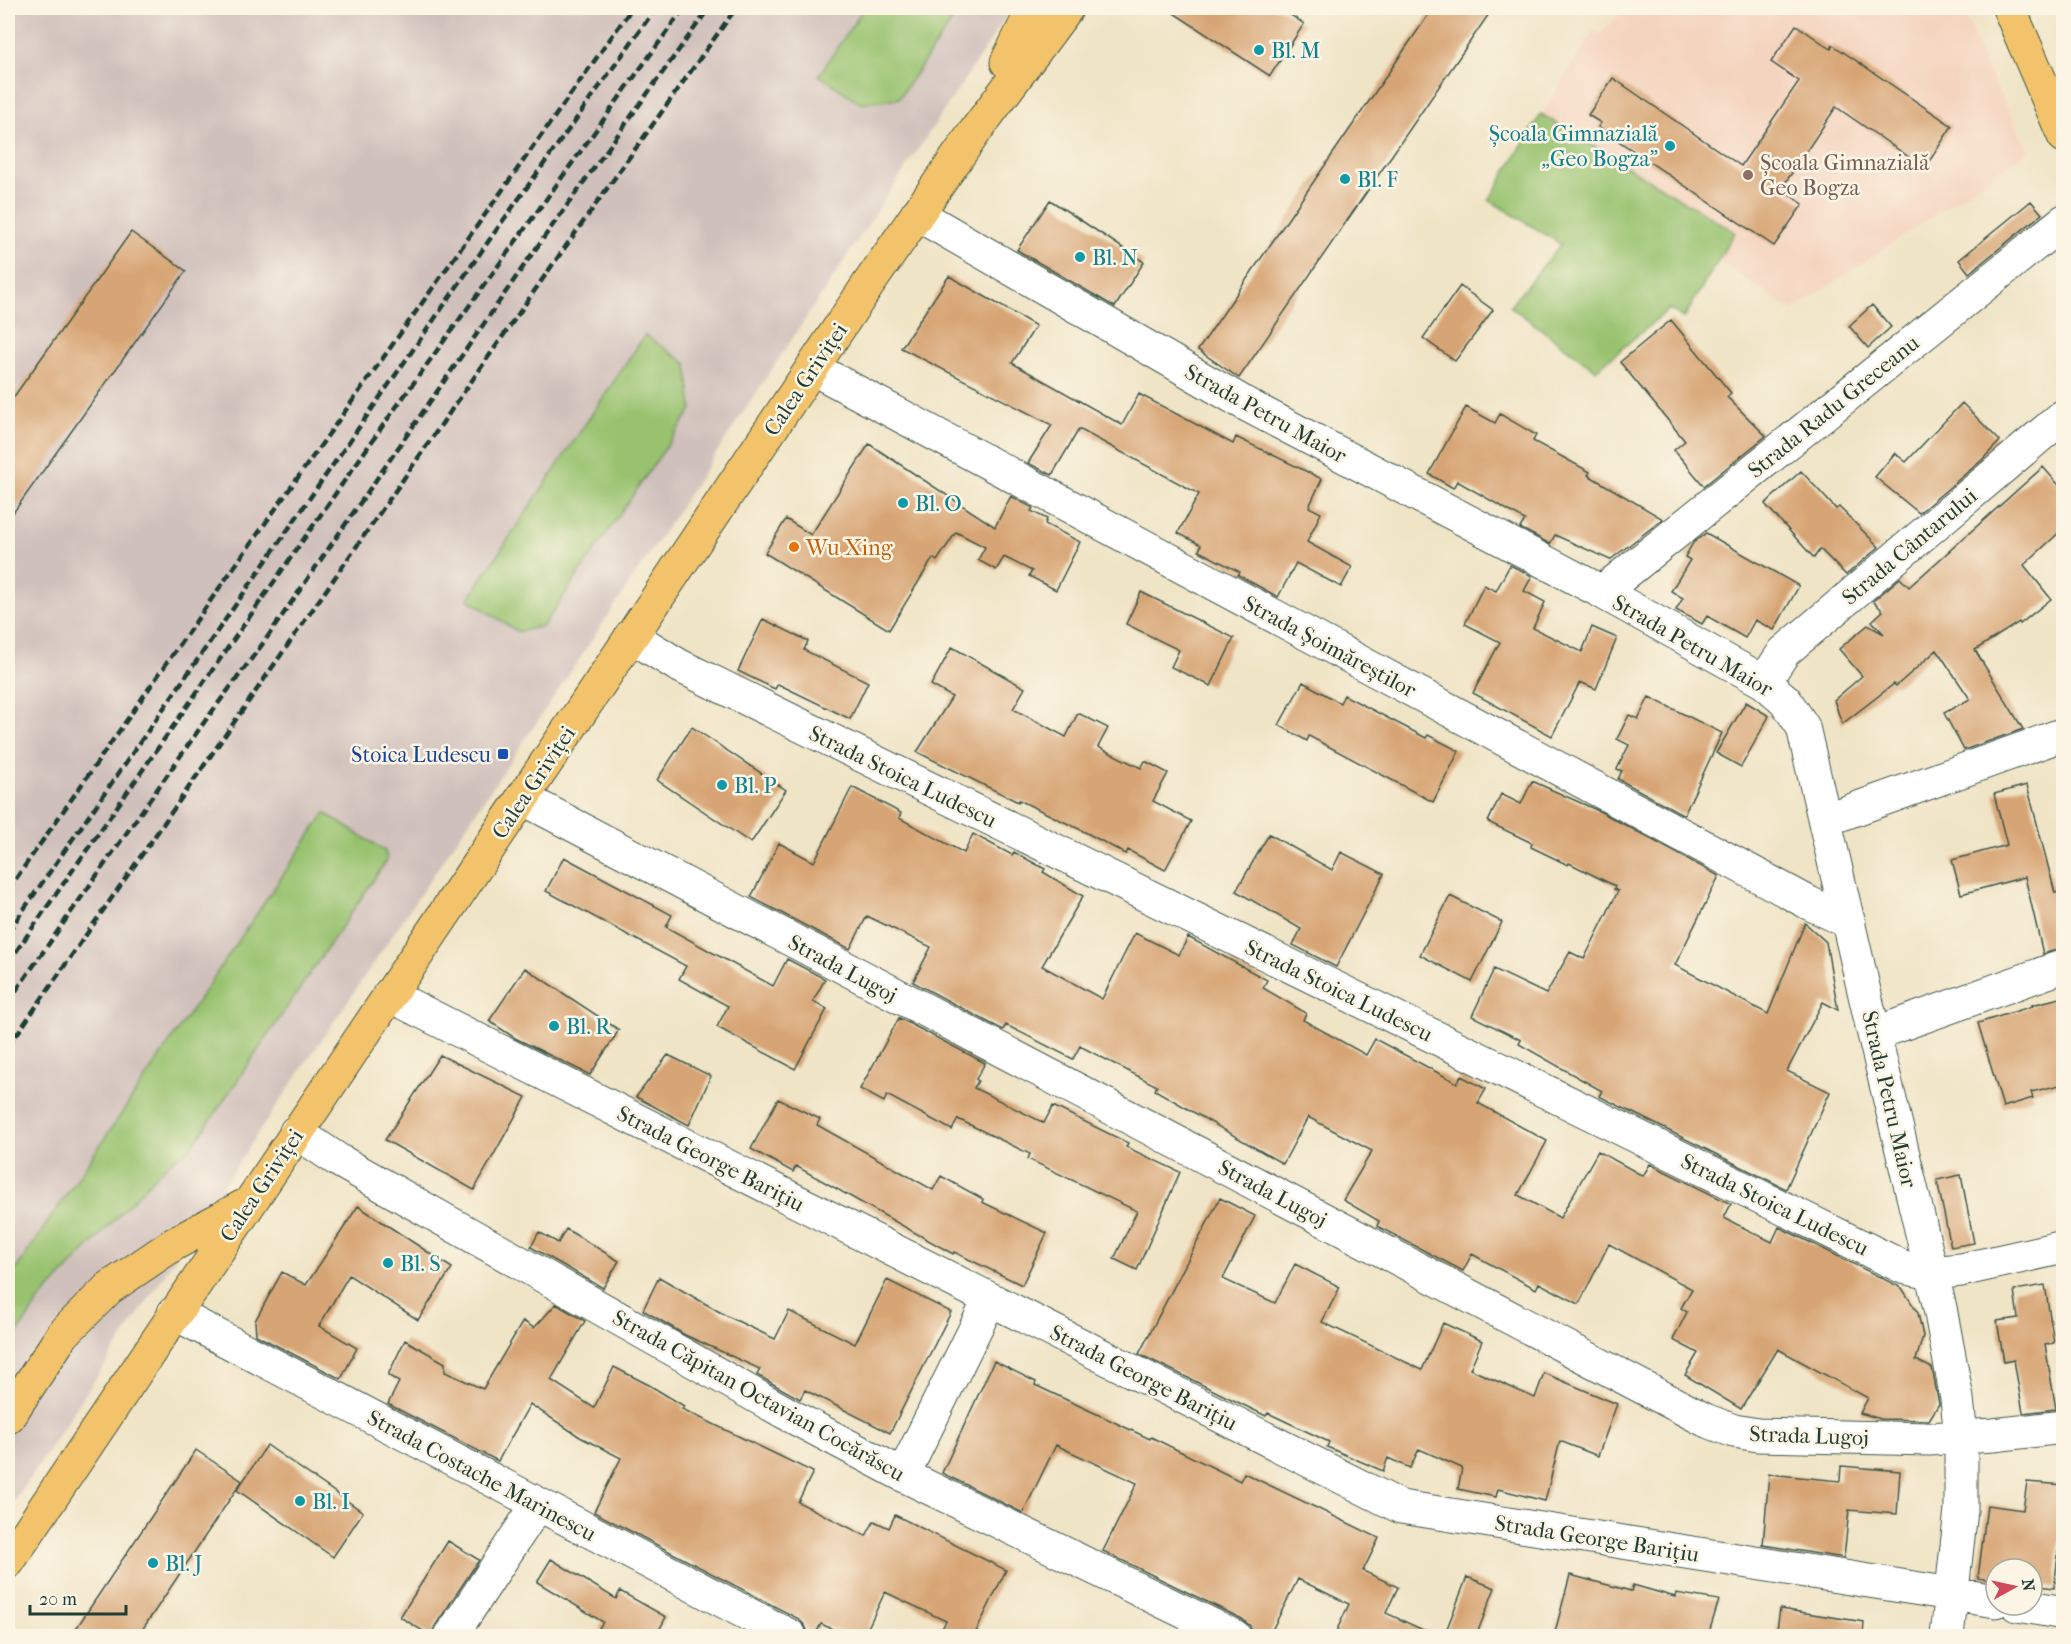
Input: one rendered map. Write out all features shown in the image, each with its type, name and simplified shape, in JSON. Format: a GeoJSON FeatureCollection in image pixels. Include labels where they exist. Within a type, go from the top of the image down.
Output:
{"type":"FeatureCollection","features":[{"type":"Feature","properties":{"kind":"main road"},"geometry":{"type":"LineString","coordinates":[[974,133],[1034,8]]}},
{"type":"Feature","properties":{"kind":"main road","name":"Calea Griviței"},"geometry":{"type":"LineString","coordinates":[[8,1562],[812,368],[974,133],[1067,8]]}},
{"type":"Feature","properties":{"kind":"main road"},"geometry":{"type":"LineString","coordinates":[[2009,8],[2064,136]]}},
{"type":"Feature","properties":{"kind":"main road"},"geometry":{"type":"LineString","coordinates":[[2031,62],[2064,103]]}},
{"type":"Feature","properties":{"kind":"main road"},"geometry":{"type":"LineString","coordinates":[[8,1417],[63,1334],[109,1288],[174,1244],[248,1204]]}},
{"type":"Feature","properties":{"kind":"street","name":"Strada Petru Maior"},"geometry":{"type":"LineString","coordinates":[[917,214],[1249,406],[1602,592],[1764,682],[1785,700],[1803,727],[1932,1273],[1955,1388],[1961,1437],[1961,1510],[1947,1636]]}},
{"type":"Feature","properties":{"kind":"street","name":"Strada Radu Greceanu"},"geometry":{"type":"LineString","coordinates":[[1602,592],[2064,221]]}},
{"type":"Feature","properties":{"kind":"street","name":"Strada Șoimăreștilor"},"geometry":{"type":"LineString","coordinates":[[812,368],[1809,903],[1849,922]]}},
{"type":"Feature","properties":{"kind":"street","name":"Strada Cântarului"},"geometry":{"type":"LineString","coordinates":[[1764,682],[1784,652],[2062,417]]}},
{"type":"Feature","properties":{"kind":"street","name":"Strada Stoica Ludescu"},"geometry":{"type":"LineString","coordinates":[[631,636],[678,665],[1902,1267],[1932,1273],[1961,1270],[2064,1247]]}},
{"type":"Feature","properties":{"kind":"street"},"geometry":{"type":"LineString","coordinates":[[1825,820],[2064,734]]}},
{"type":"Feature","properties":{"kind":"street","name":"Strada Lugoj"},"geometry":{"type":"LineString","coordinates":[[522,798],[1705,1420],[1734,1431],[1758,1435],[1929,1438],[2064,1427]]}},
{"type":"Feature","properties":{"kind":"street"},"geometry":{"type":"LineString","coordinates":[[1874,1035],[2064,966]]}},
{"type":"Feature","properties":{"kind":"street","name":"Strada George Barițiu"},"geometry":{"type":"LineString","coordinates":[[389,995],[1401,1507],[1984,1599]]}},
{"type":"Feature","properties":{"kind":"street","name":"Strada Căpitan Octavian Cocărăscu"},"geometry":{"type":"LineString","coordinates":[[296,1132],[338,1160],[795,1418],[903,1475],[1234,1636]]}},
{"type":"Feature","properties":{"kind":"street"},"geometry":{"type":"LineString","coordinates":[[903,1475],[990,1299]]}},
{"type":"Feature","properties":{"kind":"street","name":"Strada Costache Marinescu"},"geometry":{"type":"LineString","coordinates":[[174,1313],[790,1636]]}},
{"type":"Feature","properties":{"kind":"street"},"geometry":{"type":"LineString","coordinates":[[451,1636],[538,1504]]}},
{"type":"Feature","properties":{"kind":"street"},"geometry":{"type":"LineString","coordinates":[[2044,1610],[2064,1613]]}},
{"type":"Feature","properties":{"kind":"shaded area"},"geometry":{"type":"Polygon","coordinates":[[[8,8],[1012,8],[568,676],[257,1135],[8,1511],[8,8]]]}},
{"type":"Feature","properties":{"kind":"shaded area","name":"Școala Gimnazială Geo Bogza"},"geometry":{"type":"Polygon","coordinates":[[[1626,8],[1963,8],[1985,65],[2029,151],[1792,311],[1718,261],[1684,318],[1669,309],[1596,370],[1510,306],[1561,244],[1489,200],[1594,30],[1600,34],[1626,8]]]}},
{"type":"Feature","properties":{"kind":"green space"},"geometry":{"type":"Polygon","coordinates":[[[864,8],[961,8],[899,98],[862,104],[819,75],[864,8]]]}},
{"type":"Feature","properties":{"kind":"green space"},"geometry":{"type":"Polygon","coordinates":[[[1541,114],[1735,232],[1684,318],[1669,309],[1596,370],[1510,306],[1561,244],[1489,200],[1541,114]]]}},
{"type":"Feature","properties":{"kind":"green space"},"geometry":{"type":"Polygon","coordinates":[[[645,335],[687,364],[692,409],[543,626],[518,632],[468,599],[645,335]]]}},
{"type":"Feature","properties":{"kind":"green space"},"geometry":{"type":"Polygon","coordinates":[[[325,813],[385,851],[387,860],[191,1148],[165,1166],[41,1298],[8,1347],[8,1281],[325,813]]]}},
{"type":"Feature","properties":{"kind":"building","name":"Bl. M"},"geometry":{"type":"Polygon","coordinates":[[[1166,8],[1280,8],[1304,24],[1270,76],[1166,8]]]}},
{"type":"Feature","properties":{"kind":"building","name":"Bl. F"},"geometry":{"type":"Polygon","coordinates":[[[1433,8],[1493,8],[1239,378],[1198,350],[1433,8]]]}},
{"type":"Feature","properties":{"kind":"building","name":"Școala Gimnazială „Geo Bogza”"},"geometry":{"type":"Polygon","coordinates":[[[1796,25],[1831,49],[1833,45],[1952,126],[1925,168],[1836,107],[1781,189],[1803,204],[1774,246],[1598,127],[1601,123],[1588,115],[1613,78],[1741,166],[1799,81],[1771,62],[1796,25]]]}},
{"type":"Feature","properties":{"kind":"building","name":"Bl. N"},"geometry":{"type":"Polygon","coordinates":[[[1050,200],[1144,262],[1115,307],[1017,250],[1050,200]]]}},
{"type":"Feature","properties":{"kind":"building"},"geometry":{"type":"Polygon","coordinates":[[[2031,201],[2042,214],[1969,273],[1959,260],[2031,201]]]}},
{"type":"Feature","properties":{"kind":"building"},"geometry":{"type":"Polygon","coordinates":[[[131,232],[186,271],[8,520],[8,405],[131,232]]]}},
{"type":"Feature","properties":{"kind":"building"},"geometry":{"type":"Polygon","coordinates":[[[949,276],[1036,326],[1012,363],[1122,425],[1139,394],[1233,444],[1236,437],[1322,479],[1309,507],[1321,513],[1307,542],[1352,567],[1341,587],[1296,563],[1278,597],[1238,575],[1240,572],[1199,551],[1201,545],[1178,533],[1199,494],[1079,429],[1052,475],[1028,463],[1052,425],[901,348],[949,276]]]}},
{"type":"Feature","properties":{"kind":"building"},"geometry":{"type":"Polygon","coordinates":[[[1460,286],[1493,310],[1455,361],[1423,338],[1460,286]]]}},
{"type":"Feature","properties":{"kind":"building"},"geometry":{"type":"Polygon","coordinates":[[[1872,305],[1891,327],[1868,348],[1849,326],[1872,305]]]}},
{"type":"Feature","properties":{"kind":"building"},"geometry":{"type":"Polygon","coordinates":[[[1671,320],[1731,393],[1727,397],[1766,436],[1704,486],[1674,450],[1685,441],[1620,362],[1671,320]]]}},
{"type":"Feature","properties":{"kind":"building"},"geometry":{"type":"Polygon","coordinates":[[[1962,403],[2000,441],[1982,460],[1919,513],[1875,477],[1895,453],[1906,462],[1962,403]]]}},
{"type":"Feature","properties":{"kind":"building"},"geometry":{"type":"Polygon","coordinates":[[[1466,407],[1495,423],[1500,414],[1536,435],[1533,441],[1590,472],[1588,475],[1663,519],[1610,560],[1555,535],[1550,544],[1520,528],[1525,520],[1457,481],[1453,488],[1429,474],[1466,407]]]}},
{"type":"Feature","properties":{"kind":"building"},"geometry":{"type":"Polygon","coordinates":[[[869,444],[995,527],[1011,496],[1033,508],[1031,511],[1047,519],[1045,524],[1080,542],[1056,590],[1029,576],[1032,571],[1004,557],[996,570],[978,560],[985,547],[956,532],[937,561],[933,558],[889,630],[765,553],[786,519],[811,535],[869,444]]]}},
{"type":"Feature","properties":{"kind":"building"},"geometry":{"type":"Polygon","coordinates":[[[2043,467],[2064,491],[2064,528],[2024,565],[2051,599],[2020,624],[2019,622],[1975,650],[2023,729],[1964,750],[1944,713],[1970,699],[1937,650],[1896,686],[1894,684],[1842,724],[1834,700],[1862,676],[1839,649],[1868,625],[1884,634],[1872,621],[1883,611],[1873,601],[1900,578],[1909,587],[2043,467]]]}},
{"type":"Feature","properties":{"kind":"building"},"geometry":{"type":"Polygon","coordinates":[[[1801,471],[1836,509],[1839,507],[1879,547],[1846,575],[1820,549],[1814,558],[1765,504],[1801,471]]]}},
{"type":"Feature","properties":{"kind":"building"},"geometry":{"type":"Polygon","coordinates":[[[1706,533],[1799,586],[1774,630],[1755,620],[1745,638],[1707,616],[1702,624],[1676,610],[1683,598],[1671,591],[1690,560],[1685,557],[1693,543],[1706,533]]]}},
{"type":"Feature","properties":{"kind":"building"},"geometry":{"type":"Polygon","coordinates":[[[1510,565],[1532,576],[1524,591],[1545,602],[1533,628],[1582,652],[1592,627],[1617,638],[1596,689],[1580,682],[1552,736],[1473,693],[1500,642],[1465,624],[1484,585],[1496,591],[1510,565]]]}},
{"type":"Feature","properties":{"kind":"building"},"geometry":{"type":"Polygon","coordinates":[[[1141,592],[1234,638],[1211,686],[1171,667],[1179,650],[1126,624],[1141,592]]]}},
{"type":"Feature","properties":{"kind":"building"},"geometry":{"type":"Polygon","coordinates":[[[763,619],[808,641],[804,650],[868,682],[850,719],[778,684],[775,689],[738,671],[763,619]]]}},
{"type":"Feature","properties":{"kind":"building"},"geometry":{"type":"Polygon","coordinates":[[[952,647],[1025,688],[1013,709],[1066,737],[1078,713],[1108,728],[1098,747],[1141,768],[1145,761],[1168,773],[1153,801],[1191,821],[1165,870],[1128,850],[1126,854],[1081,830],[917,752],[952,697],[931,685],[952,647]]]}},
{"type":"Feature","properties":{"kind":"building"},"geometry":{"type":"Polygon","coordinates":[[[1303,682],[1340,703],[1344,695],[1426,738],[1428,735],[1459,751],[1433,802],[1309,736],[1307,741],[1279,725],[1303,682]]]}},
{"type":"Feature","properties":{"kind":"building"},"geometry":{"type":"Polygon","coordinates":[[[1649,697],[1722,733],[1684,815],[1618,779],[1622,771],[1617,769],[1629,745],[1617,739],[1629,715],[1638,719],[1649,697]]]}},
{"type":"Feature","properties":{"kind":"building"},"geometry":{"type":"Polygon","coordinates":[[[1746,702],[1769,716],[1741,767],[1716,753],[1746,702]]]}},
{"type":"Feature","properties":{"kind":"building","name":"Bl. P"},"geometry":{"type":"Polygon","coordinates":[[[692,727],[786,790],[751,843],[657,780],[692,727]]]}},
{"type":"Feature","properties":{"kind":"building"},"geometry":{"type":"Polygon","coordinates":[[[1532,781],[1601,812],[1719,876],[1675,965],[1768,1014],[1805,923],[1826,942],[1838,1010],[1823,1002],[1787,1071],[1830,1092],[1786,1189],[1599,1096],[1602,1091],[1519,1044],[1521,1040],[1472,1016],[1494,969],[1546,994],[1570,952],[1584,959],[1618,891],[1614,889],[1615,886],[1531,847],[1532,843],[1488,822],[1501,794],[1521,804],[1532,781]]]}},
{"type":"Feature","properties":{"kind":"building"},"geometry":{"type":"Polygon","coordinates":[[[2027,785],[2055,893],[2064,891],[2064,948],[2043,954],[2025,877],[1961,894],[1952,860],[2007,845],[1994,794],[2027,785]]]}},
{"type":"Feature","properties":{"kind":"building"},"geometry":{"type":"Polygon","coordinates":[[[852,787],[901,813],[899,818],[964,853],[973,834],[1012,855],[1014,852],[1045,869],[1043,872],[1083,896],[1042,966],[1102,999],[1135,933],[1179,955],[1188,937],[1267,980],[1263,988],[1306,1013],[1303,1020],[1366,1055],[1375,1039],[1457,1083],[1461,1076],[1486,1089],[1478,1103],[1547,1141],[1518,1195],[1560,1218],[1598,1151],[1643,1176],[1650,1164],[1731,1204],[1724,1218],[1772,1242],[1779,1227],[1902,1288],[1918,1313],[1923,1336],[1916,1360],[1932,1368],[1939,1404],[1929,1420],[1881,1419],[1860,1413],[1868,1398],[1778,1349],[1741,1409],[1685,1375],[1698,1353],[1673,1340],[1687,1312],[1681,1308],[1692,1289],[1609,1244],[1579,1304],[1539,1283],[1536,1289],[1472,1254],[1463,1271],[1377,1226],[1379,1221],[1343,1200],[1372,1151],[1308,1117],[1283,1164],[1155,1090],[1157,1086],[1080,1046],[1073,1059],[1006,1025],[1003,1030],[913,982],[931,947],[867,916],[850,949],[751,897],[779,843],[814,862],[852,787]]]}},
{"type":"Feature","properties":{"kind":"building"},"geometry":{"type":"Polygon","coordinates":[[[1269,834],[1332,870],[1341,852],[1384,874],[1336,967],[1293,945],[1301,929],[1236,891],[1269,834]]]}},
{"type":"Feature","properties":{"kind":"building"},"geometry":{"type":"Polygon","coordinates":[[[564,857],[672,915],[666,927],[773,986],[787,959],[825,979],[813,1001],[827,1009],[795,1069],[717,1027],[728,1006],[679,979],[686,966],[546,891],[564,857]]]}},
{"type":"Feature","properties":{"kind":"building"},"geometry":{"type":"Polygon","coordinates":[[[1450,896],[1502,922],[1472,982],[1420,955],[1450,896]]]}},
{"type":"Feature","properties":{"kind":"building","name":"Bl. R"},"geometry":{"type":"Polygon","coordinates":[[[525,968],[619,1030],[590,1075],[515,1038],[489,1021],[525,968]]]}},
{"type":"Feature","properties":{"kind":"building"},"geometry":{"type":"Polygon","coordinates":[[[2064,997],[2064,1084],[2031,1092],[2033,1098],[2003,1107],[1978,1023],[2064,997]]]}},
{"type":"Feature","properties":{"kind":"building"},"geometry":{"type":"Polygon","coordinates":[[[899,1018],[985,1063],[974,1088],[1044,1123],[1053,1106],[1128,1143],[1126,1147],[1180,1172],[1137,1270],[1114,1259],[1137,1211],[1028,1159],[1030,1154],[958,1119],[952,1130],[887,1095],[884,1102],[860,1089],[899,1018]]]}},
{"type":"Feature","properties":{"kind":"building"},"geometry":{"type":"Polygon","coordinates":[[[440,1055],[526,1097],[474,1190],[385,1140],[440,1055]]]}},
{"type":"Feature","properties":{"kind":"building"},"geometry":{"type":"Polygon","coordinates":[[[668,1055],[711,1076],[689,1125],[636,1097],[668,1055]]]}},
{"type":"Feature","properties":{"kind":"building"},"geometry":{"type":"Polygon","coordinates":[[[778,1099],[820,1119],[817,1125],[933,1190],[941,1176],[983,1199],[982,1202],[1047,1233],[1022,1285],[954,1252],[953,1254],[796,1166],[793,1172],[751,1149],[778,1099]]]}},
{"type":"Feature","properties":{"kind":"building"},"geometry":{"type":"Polygon","coordinates":[[[1961,1175],[1974,1243],[1951,1247],[1937,1180],[1961,1175]]]}},
{"type":"Feature","properties":{"kind":"building"},"geometry":{"type":"Polygon","coordinates":[[[1220,1198],[1255,1216],[1223,1279],[1275,1303],[1295,1264],[1340,1287],[1322,1322],[1422,1370],[1443,1323],[1482,1341],[1470,1369],[1535,1398],[1544,1373],[1617,1404],[1598,1456],[1560,1441],[1545,1501],[1498,1489],[1496,1497],[1458,1489],[1462,1468],[1419,1449],[1410,1468],[1388,1458],[1383,1471],[1327,1447],[1329,1442],[1268,1413],[1266,1416],[1139,1354],[1220,1198]]]}},
{"type":"Feature","properties":{"kind":"building"},"geometry":{"type":"Polygon","coordinates":[[[358,1206],[452,1268],[418,1320],[349,1275],[319,1326],[357,1348],[341,1379],[256,1335],[255,1321],[282,1272],[306,1285],[358,1206]]]}},
{"type":"Feature","properties":{"kind":"building"},"geometry":{"type":"Polygon","coordinates":[[[566,1229],[619,1261],[603,1288],[531,1247],[539,1232],[558,1243],[566,1229]]]}},
{"type":"Feature","properties":{"kind":"building"},"geometry":{"type":"Polygon","coordinates":[[[659,1277],[725,1315],[775,1339],[789,1311],[855,1344],[887,1280],[951,1312],[890,1433],[805,1390],[800,1399],[757,1375],[760,1369],[685,1335],[643,1310],[659,1277]]]}},
{"type":"Feature","properties":{"kind":"building"},"geometry":{"type":"Polygon","coordinates":[[[2045,1285],[2054,1343],[2045,1345],[2056,1409],[2023,1413],[2014,1360],[2004,1362],[1997,1321],[2018,1318],[2014,1290],[2045,1285]]]}},
{"type":"Feature","properties":{"kind":"building"},"geometry":{"type":"Polygon","coordinates":[[[556,1304],[585,1321],[551,1380],[594,1408],[614,1367],[684,1406],[682,1409],[813,1472],[798,1502],[866,1536],[874,1521],[889,1528],[895,1515],[1006,1570],[974,1636],[938,1636],[946,1621],[885,1592],[864,1636],[848,1636],[821,1624],[815,1635],[808,1632],[799,1619],[594,1512],[621,1458],[580,1437],[530,1404],[498,1461],[388,1404],[399,1382],[388,1375],[405,1340],[445,1363],[445,1372],[483,1389],[523,1321],[534,1328],[556,1304]]]}},
{"type":"Feature","properties":{"kind":"building"},"geometry":{"type":"Polygon","coordinates":[[[994,1361],[1036,1382],[1035,1385],[1150,1439],[1151,1437],[1240,1481],[1244,1473],[1379,1538],[1363,1571],[1398,1587],[1386,1613],[1436,1636],[1334,1636],[1349,1604],[1298,1579],[1269,1636],[1252,1636],[1250,1626],[1242,1619],[1103,1551],[1137,1483],[1056,1445],[1023,1513],[942,1473],[994,1361]]]}},
{"type":"Feature","properties":{"kind":"building","name":"Bl. I"},"geometry":{"type":"Polygon","coordinates":[[[267,1445],[363,1512],[333,1557],[237,1490],[267,1445]]]}},
{"type":"Feature","properties":{"kind":"building","name":"Bl. J"},"geometry":{"type":"Polygon","coordinates":[[[196,1450],[242,1481],[138,1636],[71,1636],[196,1450]]]}},
{"type":"Feature","properties":{"kind":"building"},"geometry":{"type":"Polygon","coordinates":[[[1841,1466],[1900,1471],[1897,1514],[1849,1510],[1844,1558],[1763,1545],[1769,1474],[1840,1481],[1841,1466]]]}},
{"type":"Feature","properties":{"kind":"building"},"geometry":{"type":"Polygon","coordinates":[[[2027,1482],[2064,1485],[2064,1507],[2054,1588],[2044,1587],[2044,1557],[1984,1557],[1984,1579],[1978,1578],[1987,1505],[2023,1510],[2027,1482]]]}},
{"type":"Feature","properties":{"kind":"building"},"geometry":{"type":"Polygon","coordinates":[[[448,1541],[479,1560],[435,1626],[431,1636],[400,1617],[448,1541]]]}},
{"type":"Feature","properties":{"kind":"building"},"geometry":{"type":"Polygon","coordinates":[[[551,1559],[616,1599],[620,1591],[666,1617],[656,1636],[614,1636],[599,1628],[603,1622],[537,1582],[551,1559]]]}},
{"type":"Feature","properties":{"kind":"building"},"geometry":{"type":"Polygon","coordinates":[[[1570,1575],[1631,1591],[1633,1585],[1675,1597],[1676,1593],[1719,1600],[1708,1636],[1554,1636],[1570,1575]]]}},
{"type":"Feature","properties":{"kind":"building"},"geometry":{"type":"Polygon","coordinates":[[[1467,1577],[1495,1588],[1476,1636],[1444,1636],[1467,1577]]]}},
{"type":"Feature","properties":{"kind":"building"},"geometry":{"type":"Polygon","coordinates":[[[1780,1609],[1864,1622],[1863,1636],[1776,1636],[1780,1609]]]}},
{"type":"Feature","properties":{"kind":"railway"},"geometry":{"type":"LineString","coordinates":[[8,890],[215,594],[632,8]]}},
{"type":"Feature","properties":{"kind":"railway"},"geometry":{"type":"LineString","coordinates":[[8,932],[497,229],[656,8]]}},
{"type":"Feature","properties":{"kind":"railway"},"geometry":{"type":"LineString","coordinates":[[8,963],[384,424],[684,8]]}},
{"type":"Feature","properties":{"kind":"railway"},"geometry":{"type":"LineString","coordinates":[[8,1002],[205,721],[264,642],[532,254],[709,8]]}},
{"type":"Feature","properties":{"kind":"railway"},"geometry":{"type":"LineString","coordinates":[[8,1047],[551,267],[736,8]]}},
{"type":"Feature","properties":{"kind":"place","name":"Bl. M"},"geometry":{"type":"Point","coordinates":[1259,50]}},
{"type":"Feature","properties":{"kind":"place","name":"Școala Gimnazială „Geo Bogza”"},"geometry":{"type":"Point","coordinates":[1670,146]}},
{"type":"Feature","properties":{"kind":"place","name":"Școala Gimnazială Geo Bogza"},"geometry":{"type":"Point","coordinates":[1748,175]}},
{"type":"Feature","properties":{"kind":"place","name":"Bl. F"},"geometry":{"type":"Point","coordinates":[1345,179]}},
{"type":"Feature","properties":{"kind":"place","name":"Bl. N"},"geometry":{"type":"Point","coordinates":[1080,257]}},
{"type":"Feature","properties":{"kind":"place","name":"Bl. O"},"geometry":{"type":"Point","coordinates":[903,503]}},
{"type":"Feature","properties":{"kind":"place","name":"Wu Xing"},"geometry":{"type":"Point","coordinates":[794,547]}},
{"type":"Feature","properties":{"kind":"place","name":"Stoica Ludescu"},"geometry":{"type":"Point","coordinates":[503,754]}},
{"type":"Feature","properties":{"kind":"place","name":"Bl. P"},"geometry":{"type":"Point","coordinates":[722,785]}},
{"type":"Feature","properties":{"kind":"place","name":"Bl. R"},"geometry":{"type":"Point","coordinates":[554,1026]}},
{"type":"Feature","properties":{"kind":"place","name":"Bl. S"},"geometry":{"type":"Point","coordinates":[388,1263]}},
{"type":"Feature","properties":{"kind":"place","name":"Bl. I"},"geometry":{"type":"Point","coordinates":[300,1501]}},
{"type":"Feature","properties":{"kind":"place","name":"Bl. J"},"geometry":{"type":"Point","coordinates":[153,1563]}}]}
